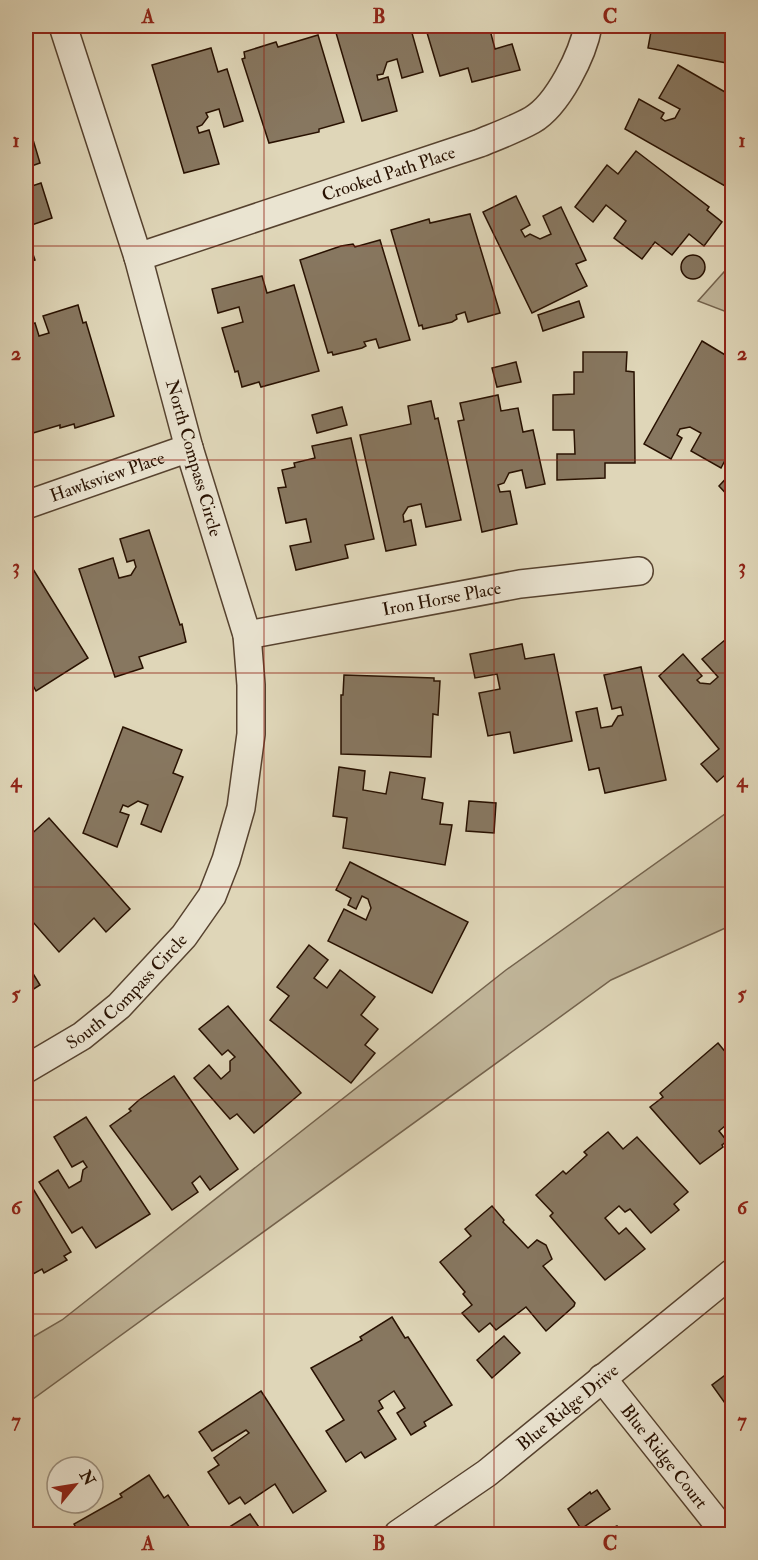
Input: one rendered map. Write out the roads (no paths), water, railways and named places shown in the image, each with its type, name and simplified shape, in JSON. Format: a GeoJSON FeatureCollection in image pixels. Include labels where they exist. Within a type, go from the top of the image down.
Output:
{"type":"FeatureCollection","features":[{"type":"Feature","properties":{"kind":"street","name":"North Compass Circle"},"geometry":{"type":"LineString","coordinates":[[63,26],[138,257],[189,448],[247,635],[251,724],[245,783],[226,860],[212,897]]}},
{"type":"Feature","properties":{"kind":"street","name":"Crooked Path Place"},"geometry":{"type":"LineString","coordinates":[[138,257],[480,143],[534,119],[567,78],[579,55],[588,26]]}},
{"type":"Feature","properties":{"kind":"street","name":"Hawksview Place"},"geometry":{"type":"LineString","coordinates":[[26,506],[189,448]]}},
{"type":"Feature","properties":{"kind":"street","name":"Iron Horse Place"},"geometry":{"type":"LineString","coordinates":[[247,635],[520,584],[639,571]]}},
{"type":"Feature","properties":{"kind":"street","name":"South Compass Circle"},"geometry":{"type":"LineString","coordinates":[[26,1069],[82,1036],[119,1006],[184,936],[212,897]]}},
{"type":"Feature","properties":{"kind":"street","name":"Blue Ridge Drive"},"geometry":{"type":"LineString","coordinates":[[398,1534],[487,1473],[732,1273]]}},
{"type":"Feature","properties":{"kind":"street","name":"Blue Ridge Court"},"geometry":{"type":"LineString","coordinates":[[602,1378],[726,1534]]}}]}
